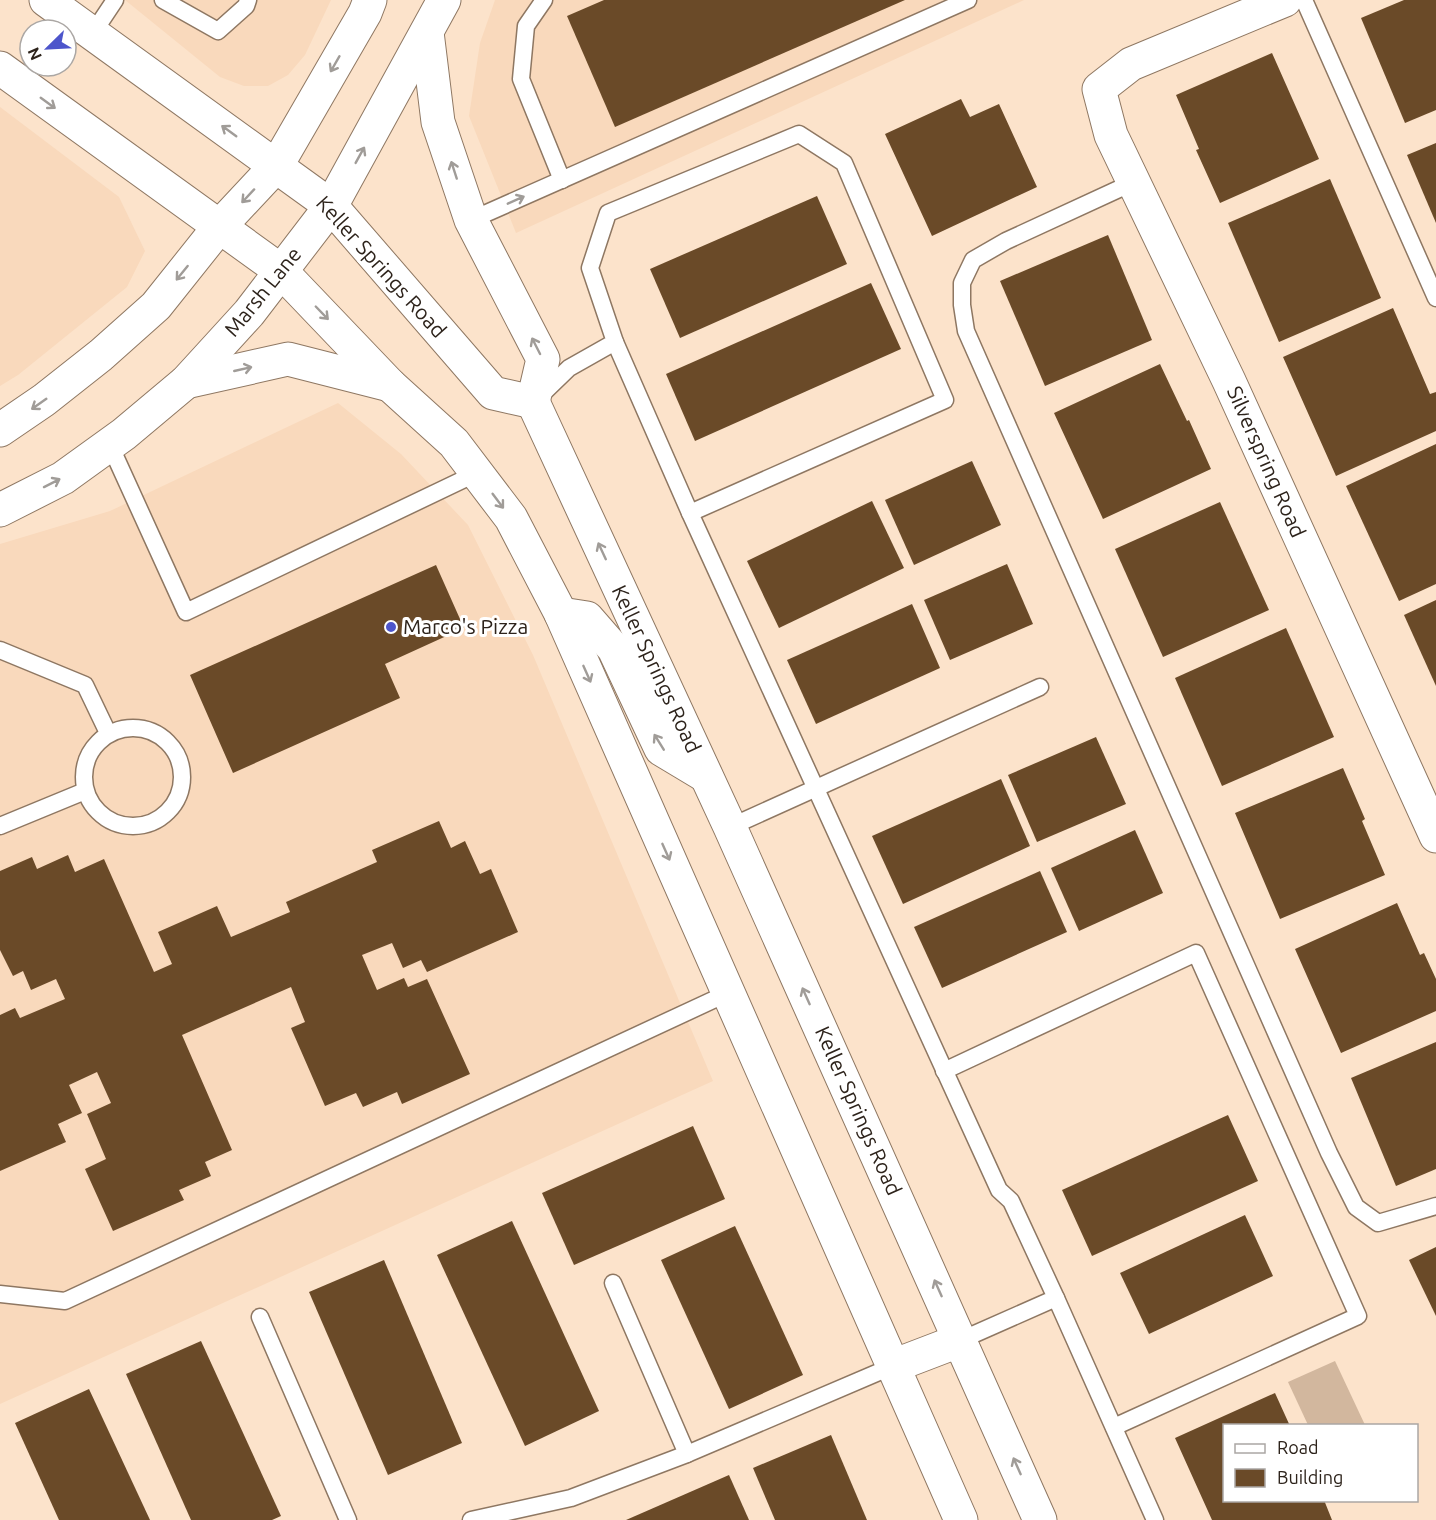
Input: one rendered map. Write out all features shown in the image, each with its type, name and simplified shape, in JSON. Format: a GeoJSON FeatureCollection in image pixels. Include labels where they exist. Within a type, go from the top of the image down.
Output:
{"type":"FeatureCollection","features":[{"type":"Feature","properties":{"kind":"main road","name":"Keller Springs Road"},"geometry":{"type":"LineString","coordinates":[[46,0],[331,206],[493,393],[533,402],[730,827],[1040,1520]]}},
{"type":"Feature","properties":{"kind":"main road"},"geometry":{"type":"LineString","coordinates":[[0,430],[44,400],[156,306],[219,227],[277,165],[365,14],[370,0]]}},
{"type":"Feature","properties":{"kind":"main road","name":"Marsh Lane"},"geometry":{"type":"LineString","coordinates":[[0,510],[63,478],[110,444],[186,382],[249,313],[331,206],[444,0]]}},
{"type":"Feature","properties":{"kind":"main road","name":"Silverspring Road"},"geometry":{"type":"LineString","coordinates":[[1285,0],[1131,64],[1100,89],[1112,135],[1229,381],[1436,836]]}},
{"type":"Feature","properties":{"kind":"main road"},"geometry":{"type":"LineString","coordinates":[[427,32],[438,122],[471,220],[543,359],[533,402]]}},
{"type":"Feature","properties":{"kind":"main road"},"geometry":{"type":"LineString","coordinates":[[0,68],[281,271],[390,385],[453,443],[511,519],[561,614],[961,1520]]}},
{"type":"Feature","properties":{"kind":"main road"},"geometry":{"type":"LineString","coordinates":[[186,382],[288,359],[390,385]]}},
{"type":"Feature","properties":{"kind":"main road"},"geometry":{"type":"LineString","coordinates":[[561,614],[587,618],[614,649],[661,749],[706,776]]}},
{"type":"Feature","properties":{"kind":"main road"},"geometry":{"type":"LineString","coordinates":[[893,1366],[961,1340]]}},
{"type":"Feature","properties":{"kind":"lane"},"geometry":{"type":"LineString","coordinates":[[93,33],[115,0]]}},
{"type":"Feature","properties":{"kind":"lane"},"geometry":{"type":"LineString","coordinates":[[163,0],[219,31],[246,6],[249,0]]}},
{"type":"Feature","properties":{"kind":"lane"},"geometry":{"type":"LineString","coordinates":[[471,220],[968,0]]}},
{"type":"Feature","properties":{"kind":"lane"},"geometry":{"type":"LineString","coordinates":[[1304,0],[1436,298]]}},
{"type":"Feature","properties":{"kind":"lane"},"geometry":{"type":"LineString","coordinates":[[539,1],[526,26],[521,79],[562,180]]}},
{"type":"Feature","properties":{"kind":"lane"},"geometry":{"type":"LineString","coordinates":[[690,513],[945,400],[844,163],[799,134],[608,213],[590,268],[615,342],[690,513],[944,1071],[999,1190],[1011,1201],[1155,1520]]}},
{"type":"Feature","properties":{"kind":"lane"},"geometry":{"type":"LineString","coordinates":[[1134,182],[1006,240],[973,260],[962,282],[962,305],[966,331],[1329,1153],[1356,1207],[1378,1223],[1436,1206]]}},
{"type":"Feature","properties":{"kind":"lane"},"geometry":{"type":"LineString","coordinates":[[533,402],[569,368],[615,342]]}},
{"type":"Feature","properties":{"kind":"lane"},"geometry":{"type":"LineString","coordinates":[[110,444],[186,612],[477,473]]}},
{"type":"Feature","properties":{"kind":"lane"},"geometry":{"type":"LineString","coordinates":[[0,650],[85,685],[108,733]]}},
{"type":"Feature","properties":{"kind":"lane"},"geometry":{"type":"LineString","coordinates":[[730,827],[1040,687]]}},
{"type":"Feature","properties":{"kind":"lane"},"geometry":{"type":"LineString","coordinates":[[141,727],[156,733],[170,743],[179,757],[183,773],[181,789],[175,804],[164,816],[150,824],[134,827],[118,824],[104,817],[92,806],[85,791],[83,774],[87,758],[95,743],[108,733],[124,728],[141,727]]}},
{"type":"Feature","properties":{"kind":"lane"},"geometry":{"type":"LineString","coordinates":[[0,826],[85,791]]}},
{"type":"Feature","properties":{"kind":"lane"},"geometry":{"type":"LineString","coordinates":[[944,1071],[1196,953],[1358,1316],[1114,1427]]}},
{"type":"Feature","properties":{"kind":"lane"},"geometry":{"type":"LineString","coordinates":[[0,1294],[64,1301],[728,993]]}},
{"type":"Feature","properties":{"kind":"lane"},"geometry":{"type":"LineString","coordinates":[[613,1283],[687,1454]]}},
{"type":"Feature","properties":{"kind":"lane"},"geometry":{"type":"LineString","coordinates":[[961,1340],[1056,1298]]}},
{"type":"Feature","properties":{"kind":"lane"},"geometry":{"type":"LineString","coordinates":[[260,1317],[348,1520]]}},
{"type":"Feature","properties":{"kind":"lane"},"geometry":{"type":"LineString","coordinates":[[471,1520],[571,1498],[687,1454],[893,1366]]}},
{"type":"Feature","properties":{"kind":"shaded area"},"geometry":{"type":"Polygon","coordinates":[[[125,0],[331,0],[305,55],[288,75],[268,86],[244,86],[220,77],[125,0]]]}},
{"type":"Feature","properties":{"kind":"shaded area"},"geometry":{"type":"Polygon","coordinates":[[[495,0],[1024,0],[516,233],[469,116],[480,43],[495,0]]]}},
{"type":"Feature","properties":{"kind":"shaded area"},"geometry":{"type":"Polygon","coordinates":[[[0,107],[119,197],[145,251],[127,287],[18,375],[0,386],[0,107]]]}},
{"type":"Feature","properties":{"kind":"shaded area"},"geometry":{"type":"Polygon","coordinates":[[[338,403],[401,454],[468,525],[533,655],[713,1081],[0,1404],[0,544],[110,511],[338,403]]]}},
{"type":"Feature","properties":{"kind":"shaded area"},"geometry":{"type":"Polygon","coordinates":[[[1335,1361],[1365,1424],[1308,1424],[1288,1382],[1335,1361]]]}},
{"type":"Feature","properties":{"kind":"building"},"geometry":{"type":"Polygon","coordinates":[[[604,0],[905,0],[615,127],[567,16],[604,0]]]}},
{"type":"Feature","properties":{"kind":"building"},"geometry":{"type":"Polygon","coordinates":[[[1404,0],[1436,0],[1436,110],[1405,123],[1361,18],[1404,0]]]}},
{"type":"Feature","properties":{"kind":"building"},"geometry":{"type":"Polygon","coordinates":[[[1272,53],[1319,159],[1220,203],[1196,150],[1199,149],[1176,95],[1272,53]]]}},
{"type":"Feature","properties":{"kind":"building"},"geometry":{"type":"Polygon","coordinates":[[[961,99],[970,117],[999,104],[1037,187],[932,236],[885,134],[961,99]]]}},
{"type":"Feature","properties":{"kind":"building"},"geometry":{"type":"Polygon","coordinates":[[[1436,143],[1436,223],[1407,155],[1436,143]]]}},
{"type":"Feature","properties":{"kind":"building"},"geometry":{"type":"Polygon","coordinates":[[[1330,179],[1381,298],[1279,342],[1228,223],[1330,179]]]}},
{"type":"Feature","properties":{"kind":"building"},"geometry":{"type":"Polygon","coordinates":[[[817,196],[847,264],[680,338],[650,269],[817,196]]]}},
{"type":"Feature","properties":{"kind":"building"},"geometry":{"type":"Polygon","coordinates":[[[1108,235],[1152,340],[1045,386],[1000,281],[1108,235]]]}},
{"type":"Feature","properties":{"kind":"building"},"geometry":{"type":"Polygon","coordinates":[[[871,283],[901,349],[695,441],[666,374],[871,283]]]}},
{"type":"Feature","properties":{"kind":"building"},"geometry":{"type":"Polygon","coordinates":[[[1393,308],[1430,394],[1436,392],[1436,431],[1336,476],[1283,357],[1393,308]]]}},
{"type":"Feature","properties":{"kind":"building"},"geometry":{"type":"Polygon","coordinates":[[[1160,364],[1211,469],[1103,519],[1054,413],[1160,364]]]}},
{"type":"Feature","properties":{"kind":"building"},"geometry":{"type":"Polygon","coordinates":[[[1436,444],[1436,584],[1399,601],[1346,486],[1436,444]]]}},
{"type":"Feature","properties":{"kind":"building"},"geometry":{"type":"Polygon","coordinates":[[[972,461],[1001,525],[914,565],[885,500],[972,461]]]}},
{"type":"Feature","properties":{"kind":"building"},"geometry":{"type":"Polygon","coordinates":[[[872,501],[904,568],[779,628],[747,561],[872,501]]]}},
{"type":"Feature","properties":{"kind":"building"},"geometry":{"type":"Polygon","coordinates":[[[1220,502],[1269,610],[1163,657],[1115,549],[1220,502]]]}},
{"type":"Feature","properties":{"kind":"building"},"geometry":{"type":"Polygon","coordinates":[[[1007,564],[1033,624],[950,660],[924,600],[1007,564]]]}},
{"type":"Feature","properties":{"kind":"building"},"geometry":{"type":"Polygon","coordinates":[[[436,565],[464,628],[385,664],[400,698],[233,773],[190,675],[436,565]]]}},
{"type":"Feature","properties":{"kind":"building"},"geometry":{"type":"Polygon","coordinates":[[[1436,600],[1436,686],[1404,615],[1436,600]]]}},
{"type":"Feature","properties":{"kind":"building"},"geometry":{"type":"Polygon","coordinates":[[[912,604],[940,668],[816,724],[787,660],[912,604]]]}},
{"type":"Feature","properties":{"kind":"building"},"geometry":{"type":"Polygon","coordinates":[[[1286,628],[1334,737],[1222,786],[1175,678],[1286,628]]]}},
{"type":"Feature","properties":{"kind":"building"},"geometry":{"type":"Polygon","coordinates":[[[1096,737],[1126,804],[1037,842],[1008,775],[1096,737]]]}},
{"type":"Feature","properties":{"kind":"building"},"geometry":{"type":"Polygon","coordinates":[[[1343,768],[1365,819],[1362,821],[1385,875],[1280,919],[1235,813],[1343,768]]]}},
{"type":"Feature","properties":{"kind":"building"},"geometry":{"type":"Polygon","coordinates":[[[1001,779],[1030,846],[903,904],[872,836],[1001,779]]]}},
{"type":"Feature","properties":{"kind":"building"},"geometry":{"type":"Polygon","coordinates":[[[439,821],[451,848],[465,841],[480,874],[491,869],[518,932],[427,972],[421,960],[403,968],[392,943],[362,955],[377,990],[404,978],[408,987],[427,979],[470,1074],[402,1104],[397,1092],[363,1107],[356,1093],[325,1106],[291,1028],[305,1022],[291,987],[182,1035],[232,1150],[205,1162],[211,1176],[179,1190],[184,1200],[113,1231],[85,1169],[106,1159],[87,1114],[111,1103],[97,1072],[69,1085],[82,1113],[58,1124],[66,1142],[0,1171],[0,1015],[15,1008],[20,1018],[65,999],[56,979],[31,990],[23,971],[13,976],[0,950],[0,871],[32,857],[37,869],[68,855],[75,872],[104,859],[154,972],[172,964],[158,932],[217,906],[231,937],[290,912],[286,902],[377,862],[372,850],[439,821]]]}},
{"type":"Feature","properties":{"kind":"building"},"geometry":{"type":"Polygon","coordinates":[[[1135,830],[1163,893],[1079,931],[1051,868],[1135,830]]]}},
{"type":"Feature","properties":{"kind":"building"},"geometry":{"type":"Polygon","coordinates":[[[1040,871],[1067,932],[942,988],[914,927],[1040,871]]]}},
{"type":"Feature","properties":{"kind":"building"},"geometry":{"type":"Polygon","coordinates":[[[1397,903],[1420,955],[1424,953],[1436,979],[1436,1011],[1341,1053],[1295,949],[1397,903]]]}},
{"type":"Feature","properties":{"kind":"building"},"geometry":{"type":"Polygon","coordinates":[[[1436,1042],[1436,1169],[1396,1186],[1351,1078],[1436,1042]]]}},
{"type":"Feature","properties":{"kind":"building"},"geometry":{"type":"Polygon","coordinates":[[[1228,1115],[1258,1181],[1092,1256],[1062,1190],[1228,1115]]]}},
{"type":"Feature","properties":{"kind":"building"},"geometry":{"type":"Polygon","coordinates":[[[693,1126],[725,1199],[574,1265],[542,1193],[693,1126]]]}},
{"type":"Feature","properties":{"kind":"building"},"geometry":{"type":"Polygon","coordinates":[[[1245,1215],[1273,1276],[1149,1334],[1120,1273],[1245,1215]]]}},
{"type":"Feature","properties":{"kind":"building"},"geometry":{"type":"Polygon","coordinates":[[[512,1221],[599,1411],[525,1446],[437,1255],[512,1221]]]}},
{"type":"Feature","properties":{"kind":"building"},"geometry":{"type":"Polygon","coordinates":[[[735,1226],[803,1375],[729,1409],[661,1260],[735,1226]]]}},
{"type":"Feature","properties":{"kind":"building"},"geometry":{"type":"Polygon","coordinates":[[[1436,1247],[1436,1316],[1409,1260],[1436,1247]]]}},
{"type":"Feature","properties":{"kind":"building"},"geometry":{"type":"Polygon","coordinates":[[[384,1260],[462,1443],[388,1475],[309,1292],[384,1260]]]}},
{"type":"Feature","properties":{"kind":"building"},"geometry":{"type":"Polygon","coordinates":[[[201,1341],[281,1516],[272,1520],[191,1520],[126,1374],[201,1341]]]}},
{"type":"Feature","properties":{"kind":"building"},"geometry":{"type":"Polygon","coordinates":[[[89,1389],[150,1520],[59,1520],[15,1423],[89,1389]]]}},
{"type":"Feature","properties":{"kind":"building"},"geometry":{"type":"Polygon","coordinates":[[[1275,1393],[1289,1424],[1223,1424],[1223,1502],[1325,1502],[1332,1520],[1212,1520],[1175,1438],[1275,1393]]]}},
{"type":"Feature","properties":{"kind":"building"},"geometry":{"type":"Polygon","coordinates":[[[831,1435],[867,1520],[775,1520],[753,1468],[831,1435]]]}},
{"type":"Feature","properties":{"kind":"building"},"geometry":{"type":"Polygon","coordinates":[[[729,1475],[749,1520],[626,1520],[729,1475]]]}},
{"type":"Feature","properties":{"kind":"place","name":"Marco's Pizza"},"geometry":{"type":"Point","coordinates":[391,627]}}]}
